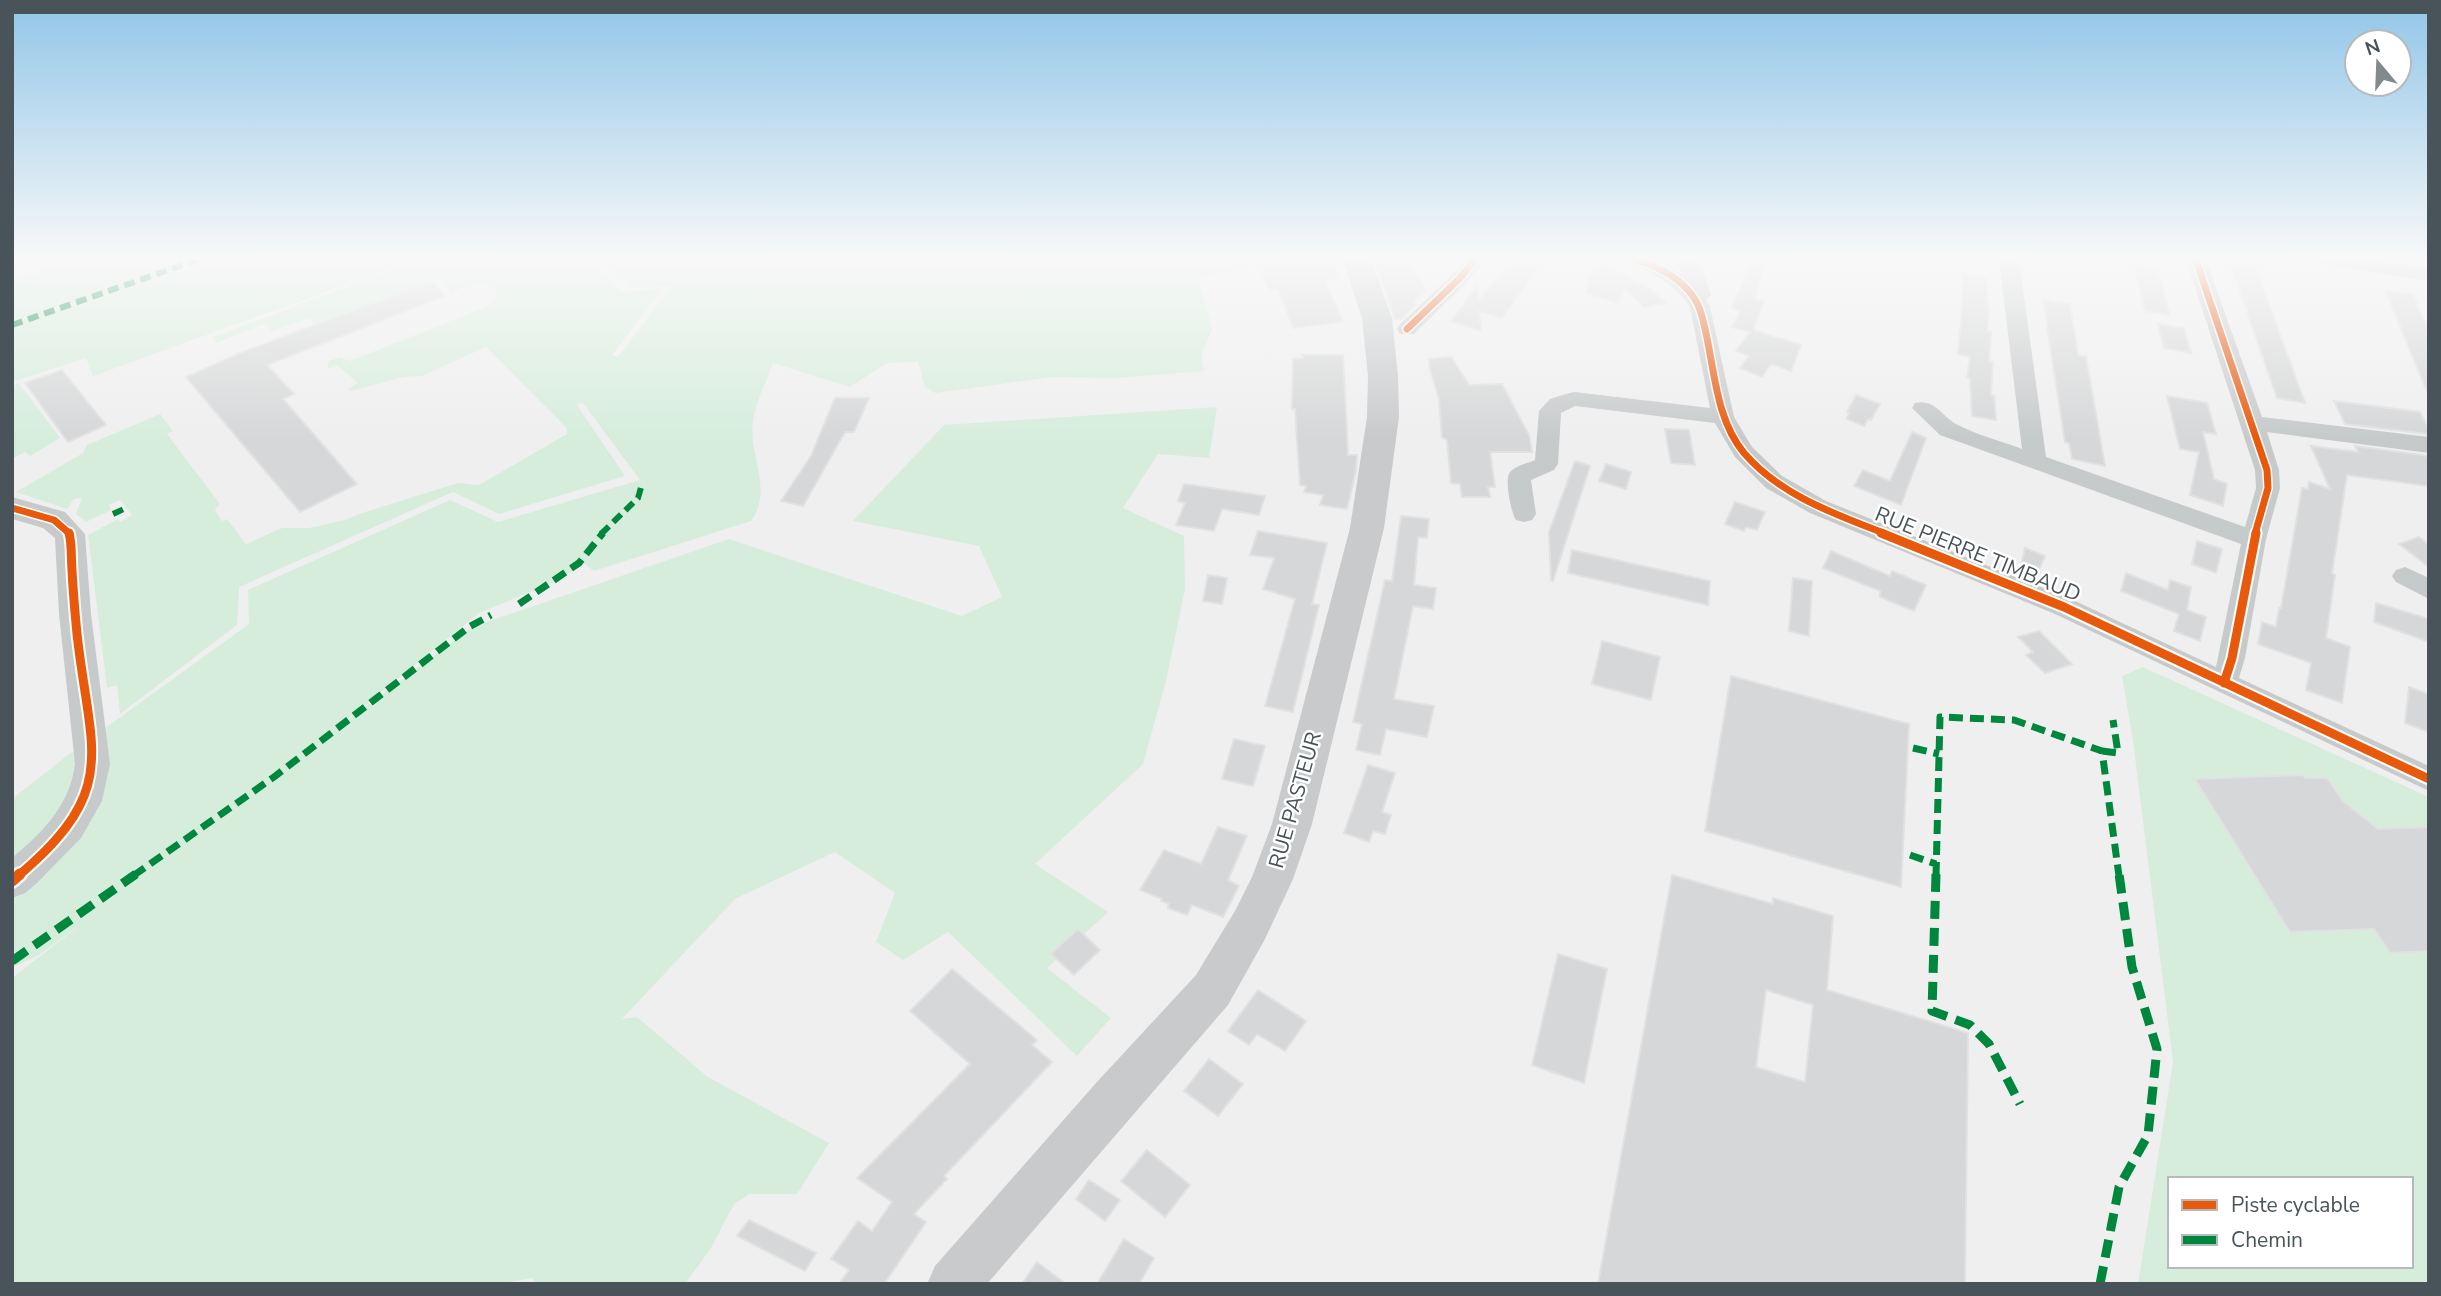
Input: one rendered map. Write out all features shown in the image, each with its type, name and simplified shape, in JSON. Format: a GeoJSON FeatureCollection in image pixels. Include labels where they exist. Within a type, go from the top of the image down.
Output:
{"type":"FeatureCollection","features":[{"type":"Feature","properties":{"kind":"main road","name":"RUE PASTEUR"},"geometry":{"type":"LineString","coordinates":[[953,1284],[1212,990],[1250,925],[1272,878],[1292,824],[1367,528],[1383,417],[1383,376],[1377,317]]}},
{"type":"Feature","properties":{"kind":"street"},"geometry":{"type":"LineString","coordinates":[[1406,329],[1418,317]]}},
{"type":"Feature","properties":{"kind":"street","name":"RUE PIERRE TIMBAUD"},"geometry":{"type":"LineString","coordinates":[[1702,317],[1723,417],[1743,452],[1774,482],[1818,507],[2064,607],[2429,779]]}},
{"type":"Feature","properties":{"kind":"street"},"geometry":{"type":"LineString","coordinates":[[2016,317],[2035,462]]}},
{"type":"Feature","properties":{"kind":"street"},"geometry":{"type":"LineString","coordinates":[[2216,317],[2253,422],[2267,470],[2268,488],[2254,540],[2232,658],[2224,682]]}},
{"type":"Feature","properties":{"kind":"street"},"geometry":{"type":"LineString","coordinates":[[1524,514],[1519,476],[1546,464],[1550,411],[1558,404],[1574,399],[1723,417]]}},
{"type":"Feature","properties":{"kind":"street"},"geometry":{"type":"LineString","coordinates":[[1923,408],[1948,430],[2254,540]]}},
{"type":"Feature","properties":{"kind":"street"},"geometry":{"type":"LineString","coordinates":[[2253,422],[2429,445]]}},
{"type":"Feature","properties":{"kind":"street"},"geometry":{"type":"LineString","coordinates":[[12,508],[54,520],[70,534],[71,584],[92,745],[90,785],[62,836],[12,881]]}},
{"type":"Feature","properties":{"kind":"street"},"geometry":{"type":"LineString","coordinates":[[2405,576],[2429,590]]}},
{"type":"Feature","properties":{"kind":"green space"},"geometry":{"type":"Polygon","coordinates":[[[255,317],[93,376],[86,358],[12,382],[12,320],[255,317]]]}},
{"type":"Feature","properties":{"kind":"green space"},"geometry":{"type":"Polygon","coordinates":[[[265,317],[334,317],[314,325],[310,318],[271,332],[266,323],[216,343],[213,337],[265,317]]]}},
{"type":"Feature","properties":{"kind":"green space"},"geometry":{"type":"Polygon","coordinates":[[[460,317],[640,317],[612,355],[618,357],[648,317],[1209,317],[1212,329],[1201,356],[1204,371],[1117,378],[1052,377],[935,393],[925,387],[918,362],[887,363],[850,387],[773,363],[753,420],[752,433],[760,497],[751,521],[594,571],[583,563],[559,580],[479,613],[332,732],[472,627],[729,539],[962,616],[1002,597],[979,546],[853,521],[944,425],[1217,407],[1209,458],[1158,454],[1123,508],[1184,536],[1185,589],[1166,681],[1143,764],[1035,864],[1108,912],[1047,968],[1111,1018],[1077,1056],[948,932],[903,960],[876,942],[895,893],[835,852],[735,899],[622,1019],[637,1017],[708,1077],[829,1143],[797,1194],[750,1194],[734,1204],[711,1248],[685,1284],[536,1284],[532,1278],[499,1284],[12,1284],[12,978],[84,922],[39,955],[12,968],[12,799],[68,755],[249,624],[248,590],[450,500],[498,522],[640,480],[583,403],[577,405],[625,476],[499,514],[453,492],[239,587],[237,625],[120,714],[117,685],[107,688],[88,535],[118,519],[120,522],[132,515],[120,500],[109,505],[111,510],[86,522],[76,514],[82,498],[74,499],[67,509],[16,492],[83,453],[87,445],[160,414],[173,431],[167,434],[220,504],[215,510],[222,521],[227,519],[246,544],[282,528],[309,528],[345,520],[458,483],[479,485],[567,434],[566,427],[486,347],[422,376],[403,377],[351,391],[348,389],[358,383],[337,365],[327,369],[329,361],[339,357],[350,361],[460,317]]]}},
{"type":"Feature","properties":{"kind":"green space"},"geometry":{"type":"Polygon","coordinates":[[[19,383],[60,438],[30,456],[25,452],[12,459],[12,386],[19,383]]]}},
{"type":"Feature","properties":{"kind":"green space"},"geometry":{"type":"Polygon","coordinates":[[[2143,667],[2429,797],[2429,1284],[2138,1284],[2173,1062],[2133,741],[2122,676],[2143,667]]]}},
{"type":"Feature","properties":{"kind":"building"},"geometry":{"type":"Polygon","coordinates":[[[335,317],[390,317],[267,365],[294,394],[283,399],[357,484],[300,512],[186,377],[240,353],[335,317]]]}},
{"type":"Feature","properties":{"kind":"building"},"geometry":{"type":"Polygon","coordinates":[[[1289,317],[1341,317],[1343,322],[1293,328],[1289,317]]]}},
{"type":"Feature","properties":{"kind":"building"},"geometry":{"type":"Polygon","coordinates":[[[1454,317],[1480,317],[1481,331],[1451,321],[1454,317]]]}},
{"type":"Feature","properties":{"kind":"building"},"geometry":{"type":"Polygon","coordinates":[[[1737,317],[1758,317],[1753,330],[1801,345],[1791,371],[1771,364],[1762,377],[1740,368],[1749,356],[1736,351],[1750,332],[1732,327],[1737,317]]]}},
{"type":"Feature","properties":{"kind":"building"},"geometry":{"type":"Polygon","coordinates":[[[1961,317],[1989,317],[1987,332],[1991,332],[1989,361],[1993,362],[1991,395],[1994,396],[1996,420],[1972,416],[1970,378],[1967,377],[1970,357],[1958,354],[1961,317]]]}},
{"type":"Feature","properties":{"kind":"building"},"geometry":{"type":"Polygon","coordinates":[[[2046,317],[2072,317],[2078,355],[2086,357],[2105,466],[2072,459],[2069,443],[2065,442],[2046,317]]]}},
{"type":"Feature","properties":{"kind":"building"},"geometry":{"type":"Polygon","coordinates":[[[2249,317],[2274,317],[2305,403],[2277,398],[2249,317]]]}},
{"type":"Feature","properties":{"kind":"building"},"geometry":{"type":"Polygon","coordinates":[[[2396,317],[2423,317],[2429,331],[2429,396],[2396,317]]]}},
{"type":"Feature","properties":{"kind":"building"},"geometry":{"type":"Polygon","coordinates":[[[2158,324],[2184,328],[2191,353],[2164,348],[2158,324]]]}},
{"type":"Feature","properties":{"kind":"building"},"geometry":{"type":"Polygon","coordinates":[[[1302,355],[1343,355],[1348,455],[1357,455],[1347,509],[1320,505],[1323,495],[1304,492],[1306,486],[1300,485],[1295,409],[1292,409],[1293,359],[1304,358],[1302,355]]]}},
{"type":"Feature","properties":{"kind":"building"},"geometry":{"type":"Polygon","coordinates":[[[1451,357],[1469,385],[1502,384],[1529,435],[1532,452],[1490,452],[1495,487],[1488,487],[1490,497],[1462,497],[1460,484],[1451,483],[1447,440],[1442,437],[1439,399],[1429,359],[1451,357]]]}},
{"type":"Feature","properties":{"kind":"building"},"geometry":{"type":"Polygon","coordinates":[[[62,370],[106,425],[68,442],[25,383],[62,370]]]}},
{"type":"Feature","properties":{"kind":"building"},"geometry":{"type":"Polygon","coordinates":[[[1856,395],[1880,404],[1871,420],[1868,419],[1864,426],[1847,419],[1847,412],[1856,395]]]}},
{"type":"Feature","properties":{"kind":"building"},"geometry":{"type":"Polygon","coordinates":[[[2167,396],[2207,403],[2216,434],[2203,432],[2214,479],[2227,484],[2223,506],[2190,495],[2199,452],[2180,449],[2167,396]]]}},
{"type":"Feature","properties":{"kind":"building"},"geometry":{"type":"Polygon","coordinates":[[[835,398],[869,398],[854,432],[845,432],[803,506],[781,501],[811,456],[835,398]]]}},
{"type":"Feature","properties":{"kind":"building"},"geometry":{"type":"Polygon","coordinates":[[[2334,401],[2420,412],[2429,434],[2345,424],[2334,401]]]}},
{"type":"Feature","properties":{"kind":"building"},"geometry":{"type":"Polygon","coordinates":[[[1665,429],[1689,430],[1695,465],[1671,463],[1665,429]]]}},
{"type":"Feature","properties":{"kind":"building"},"geometry":{"type":"Polygon","coordinates":[[[1912,432],[1926,438],[1901,505],[1854,486],[1863,470],[1890,481],[1912,432]]]}},
{"type":"Feature","properties":{"kind":"building"},"geometry":{"type":"Polygon","coordinates":[[[2311,446],[2358,452],[2355,446],[2429,456],[2429,486],[2347,475],[2332,573],[2335,575],[2326,638],[2350,647],[2342,703],[2306,690],[2311,663],[2258,644],[2262,622],[2276,627],[2302,488],[2308,489],[2309,482],[2330,489],[2311,446]]]}},
{"type":"Feature","properties":{"kind":"building"},"geometry":{"type":"Polygon","coordinates":[[[1575,461],[1590,466],[1553,581],[1549,532],[1575,461]]]}},
{"type":"Feature","properties":{"kind":"building"},"geometry":{"type":"Polygon","coordinates":[[[1606,464],[1631,472],[1626,489],[1599,481],[1606,464]]]}},
{"type":"Feature","properties":{"kind":"building"},"geometry":{"type":"Polygon","coordinates":[[[1184,484],[1265,496],[1259,515],[1222,509],[1214,531],[1176,525],[1185,503],[1178,501],[1184,484]]]}},
{"type":"Feature","properties":{"kind":"building"},"geometry":{"type":"Polygon","coordinates":[[[1735,502],[1765,512],[1757,530],[1746,527],[1744,531],[1725,524],[1735,502]]]}},
{"type":"Feature","properties":{"kind":"building"},"geometry":{"type":"Polygon","coordinates":[[[1401,516],[1429,519],[1427,538],[1418,537],[1414,585],[1436,588],[1433,609],[1413,606],[1394,699],[1434,706],[1427,737],[1386,729],[1380,755],[1356,750],[1362,724],[1353,722],[1385,580],[1392,581],[1401,516]]]}},
{"type":"Feature","properties":{"kind":"building"},"geometry":{"type":"Polygon","coordinates":[[[1258,531],[1327,543],[1312,604],[1319,605],[1293,712],[1265,706],[1295,599],[1263,589],[1274,558],[1250,555],[1258,531]]]}},
{"type":"Feature","properties":{"kind":"building"},"geometry":{"type":"Polygon","coordinates":[[[2419,537],[2429,545],[2429,567],[2399,544],[2419,537]]]}},
{"type":"Feature","properties":{"kind":"building"},"geometry":{"type":"Polygon","coordinates":[[[2197,541],[2222,549],[2216,573],[2192,564],[2197,541]]]}},
{"type":"Feature","properties":{"kind":"building"},"geometry":{"type":"Polygon","coordinates":[[[2025,548],[2045,556],[2038,572],[2021,565],[2025,548]]]}},
{"type":"Feature","properties":{"kind":"building"},"geometry":{"type":"Polygon","coordinates":[[[1572,550],[1710,581],[1708,605],[1568,573],[1572,550]]]}},
{"type":"Feature","properties":{"kind":"building"},"geometry":{"type":"Polygon","coordinates":[[[1831,551],[1890,576],[1892,571],[1926,585],[1914,611],[1880,597],[1880,591],[1823,568],[1831,551]]]}},
{"type":"Feature","properties":{"kind":"building"},"geometry":{"type":"Polygon","coordinates":[[[2126,573],[2168,590],[2170,580],[2191,587],[2187,610],[2206,617],[2200,641],[2174,631],[2179,614],[2121,591],[2126,573]]]}},
{"type":"Feature","properties":{"kind":"building"},"geometry":{"type":"Polygon","coordinates":[[[1208,575],[1227,578],[1222,604],[1203,601],[1208,575]]]}},
{"type":"Feature","properties":{"kind":"building"},"geometry":{"type":"Polygon","coordinates":[[[1793,578],[1812,581],[1809,636],[1789,631],[1793,578]]]}},
{"type":"Feature","properties":{"kind":"building"},"geometry":{"type":"Polygon","coordinates":[[[2376,603],[2429,619],[2429,642],[2374,622],[2376,603]]]}},
{"type":"Feature","properties":{"kind":"building"},"geometry":{"type":"Polygon","coordinates":[[[2039,631],[2072,664],[2045,673],[2026,655],[2033,652],[2018,637],[2039,631]]]}},
{"type":"Feature","properties":{"kind":"building"},"geometry":{"type":"Polygon","coordinates":[[[1602,641],[1660,657],[1651,700],[1592,684],[1602,641]]]}},
{"type":"Feature","properties":{"kind":"building"},"geometry":{"type":"Polygon","coordinates":[[[1731,676],[1909,724],[1901,887],[1705,831],[1731,676]]]}},
{"type":"Feature","properties":{"kind":"building"},"geometry":{"type":"Polygon","coordinates":[[[2409,687],[2429,694],[2429,732],[2405,723],[2409,687]]]}},
{"type":"Feature","properties":{"kind":"building"},"geometry":{"type":"Polygon","coordinates":[[[1234,739],[1265,746],[1253,786],[1222,779],[1234,739]]]}},
{"type":"Feature","properties":{"kind":"building"},"geometry":{"type":"Polygon","coordinates":[[[1368,765],[1395,773],[1382,812],[1391,815],[1385,834],[1373,831],[1369,842],[1344,833],[1368,765]]]}},
{"type":"Feature","properties":{"kind":"building"},"geometry":{"type":"Polygon","coordinates":[[[2303,775],[2305,778],[2327,778],[2343,801],[2378,829],[2429,827],[2429,951],[2390,953],[2374,929],[2290,932],[2195,779],[2303,775]]]}},
{"type":"Feature","properties":{"kind":"building"},"geometry":{"type":"Polygon","coordinates":[[[1218,827],[1247,836],[1228,880],[1239,886],[1223,917],[1192,905],[1187,915],[1168,908],[1169,904],[1161,901],[1162,899],[1140,890],[1164,850],[1201,864],[1218,827]]]}},
{"type":"Feature","properties":{"kind":"building"},"geometry":{"type":"Polygon","coordinates":[[[1672,875],[1773,904],[1773,898],[1833,916],[1827,990],[1968,1033],[1965,1284],[1598,1284],[1672,875]],[[1766,990],[1756,1067],[1805,1082],[1813,1005],[1766,990]]]}},
{"type":"Feature","properties":{"kind":"building"},"geometry":{"type":"Polygon","coordinates":[[[1078,929],[1100,950],[1074,975],[1051,954],[1078,929]]]}},
{"type":"Feature","properties":{"kind":"building"},"geometry":{"type":"Polygon","coordinates":[[[1558,954],[1607,969],[1584,1083],[1532,1065],[1558,954]]]}},
{"type":"Feature","properties":{"kind":"building"},"geometry":{"type":"Polygon","coordinates":[[[952,969],[1037,1040],[1032,1045],[1052,1062],[944,1176],[947,1179],[914,1214],[926,1222],[884,1284],[839,1284],[849,1270],[831,1259],[858,1221],[872,1231],[892,1202],[857,1178],[970,1064],[910,1011],[952,969]]]}},
{"type":"Feature","properties":{"kind":"building"},"geometry":{"type":"Polygon","coordinates":[[[1258,990],[1306,1021],[1285,1051],[1257,1034],[1249,1045],[1228,1031],[1258,990]]]}},
{"type":"Feature","properties":{"kind":"building"},"geometry":{"type":"Polygon","coordinates":[[[1209,1059],[1243,1084],[1218,1116],[1184,1091],[1209,1059]]]}},
{"type":"Feature","properties":{"kind":"building"},"geometry":{"type":"Polygon","coordinates":[[[1147,1150],[1190,1185],[1165,1217],[1121,1181],[1147,1150]]]}},
{"type":"Feature","properties":{"kind":"building"},"geometry":{"type":"Polygon","coordinates":[[[1089,1180],[1120,1200],[1105,1221],[1076,1199],[1089,1180]]]}},
{"type":"Feature","properties":{"kind":"building"},"geometry":{"type":"Polygon","coordinates":[[[749,1220],[816,1253],[805,1271],[737,1236],[749,1220]]]}},
{"type":"Feature","properties":{"kind":"building"},"geometry":{"type":"Polygon","coordinates":[[[1124,1239],[1154,1258],[1139,1284],[1097,1284],[1124,1239]]]}},
{"type":"Feature","properties":{"kind":"building"},"geometry":{"type":"Polygon","coordinates":[[[1037,1262],[1066,1284],[1022,1284],[1037,1262]]]}},
{"type":"Feature","properties":{"kind":"marked path"},"geometry":{"type":"LineString","coordinates":[[12,325],[33,317]]}},
{"type":"Feature","properties":{"kind":"marked path"},"geometry":{"type":"LineString","coordinates":[[519,604],[579,563],[604,531],[638,498],[642,484]]}},
{"type":"Feature","properties":{"kind":"marked path"},"geometry":{"type":"LineString","coordinates":[[113,514],[126,508]]}},
{"type":"Feature","properties":{"kind":"marked path"},"geometry":{"type":"LineString","coordinates":[[12,961],[274,777],[469,627],[491,615]]}},
{"type":"Feature","properties":{"kind":"marked path"},"geometry":{"type":"LineString","coordinates":[[2020,1104],[1989,1044],[1970,1025],[1932,1011],[1940,717],[2014,720],[2102,751],[2132,967],[2157,1049],[2148,1135],[2119,1187],[2100,1284]]}},
{"type":"Feature","properties":{"kind":"marked path"},"geometry":{"type":"LineString","coordinates":[[2102,751],[2118,753],[2113,720]]}},
{"type":"Feature","properties":{"kind":"marked path"},"geometry":{"type":"LineString","coordinates":[[1913,748],[1939,754]]}},
{"type":"Feature","properties":{"kind":"marked path"},"geometry":{"type":"LineString","coordinates":[[1910,855],[1936,864]]}},
{"type":"Feature","properties":{"kind":"cycle path"},"geometry":{"type":"LineString","coordinates":[[1407,329],[1419,317]]}},
{"type":"Feature","properties":{"kind":"cycle path"},"geometry":{"type":"LineString","coordinates":[[1702,317],[1723,417],[1743,452],[1774,482],[1818,507],[2064,607],[2429,779]]}},
{"type":"Feature","properties":{"kind":"cycle path"},"geometry":{"type":"LineString","coordinates":[[2216,317],[2253,423],[2267,470],[2268,488],[2254,539],[2232,658],[2224,683]]}},
{"type":"Feature","properties":{"kind":"cycle path"},"geometry":{"type":"LineString","coordinates":[[12,508],[54,520],[70,534],[75,614],[93,764],[84,801],[68,827],[12,881]]}}]}
